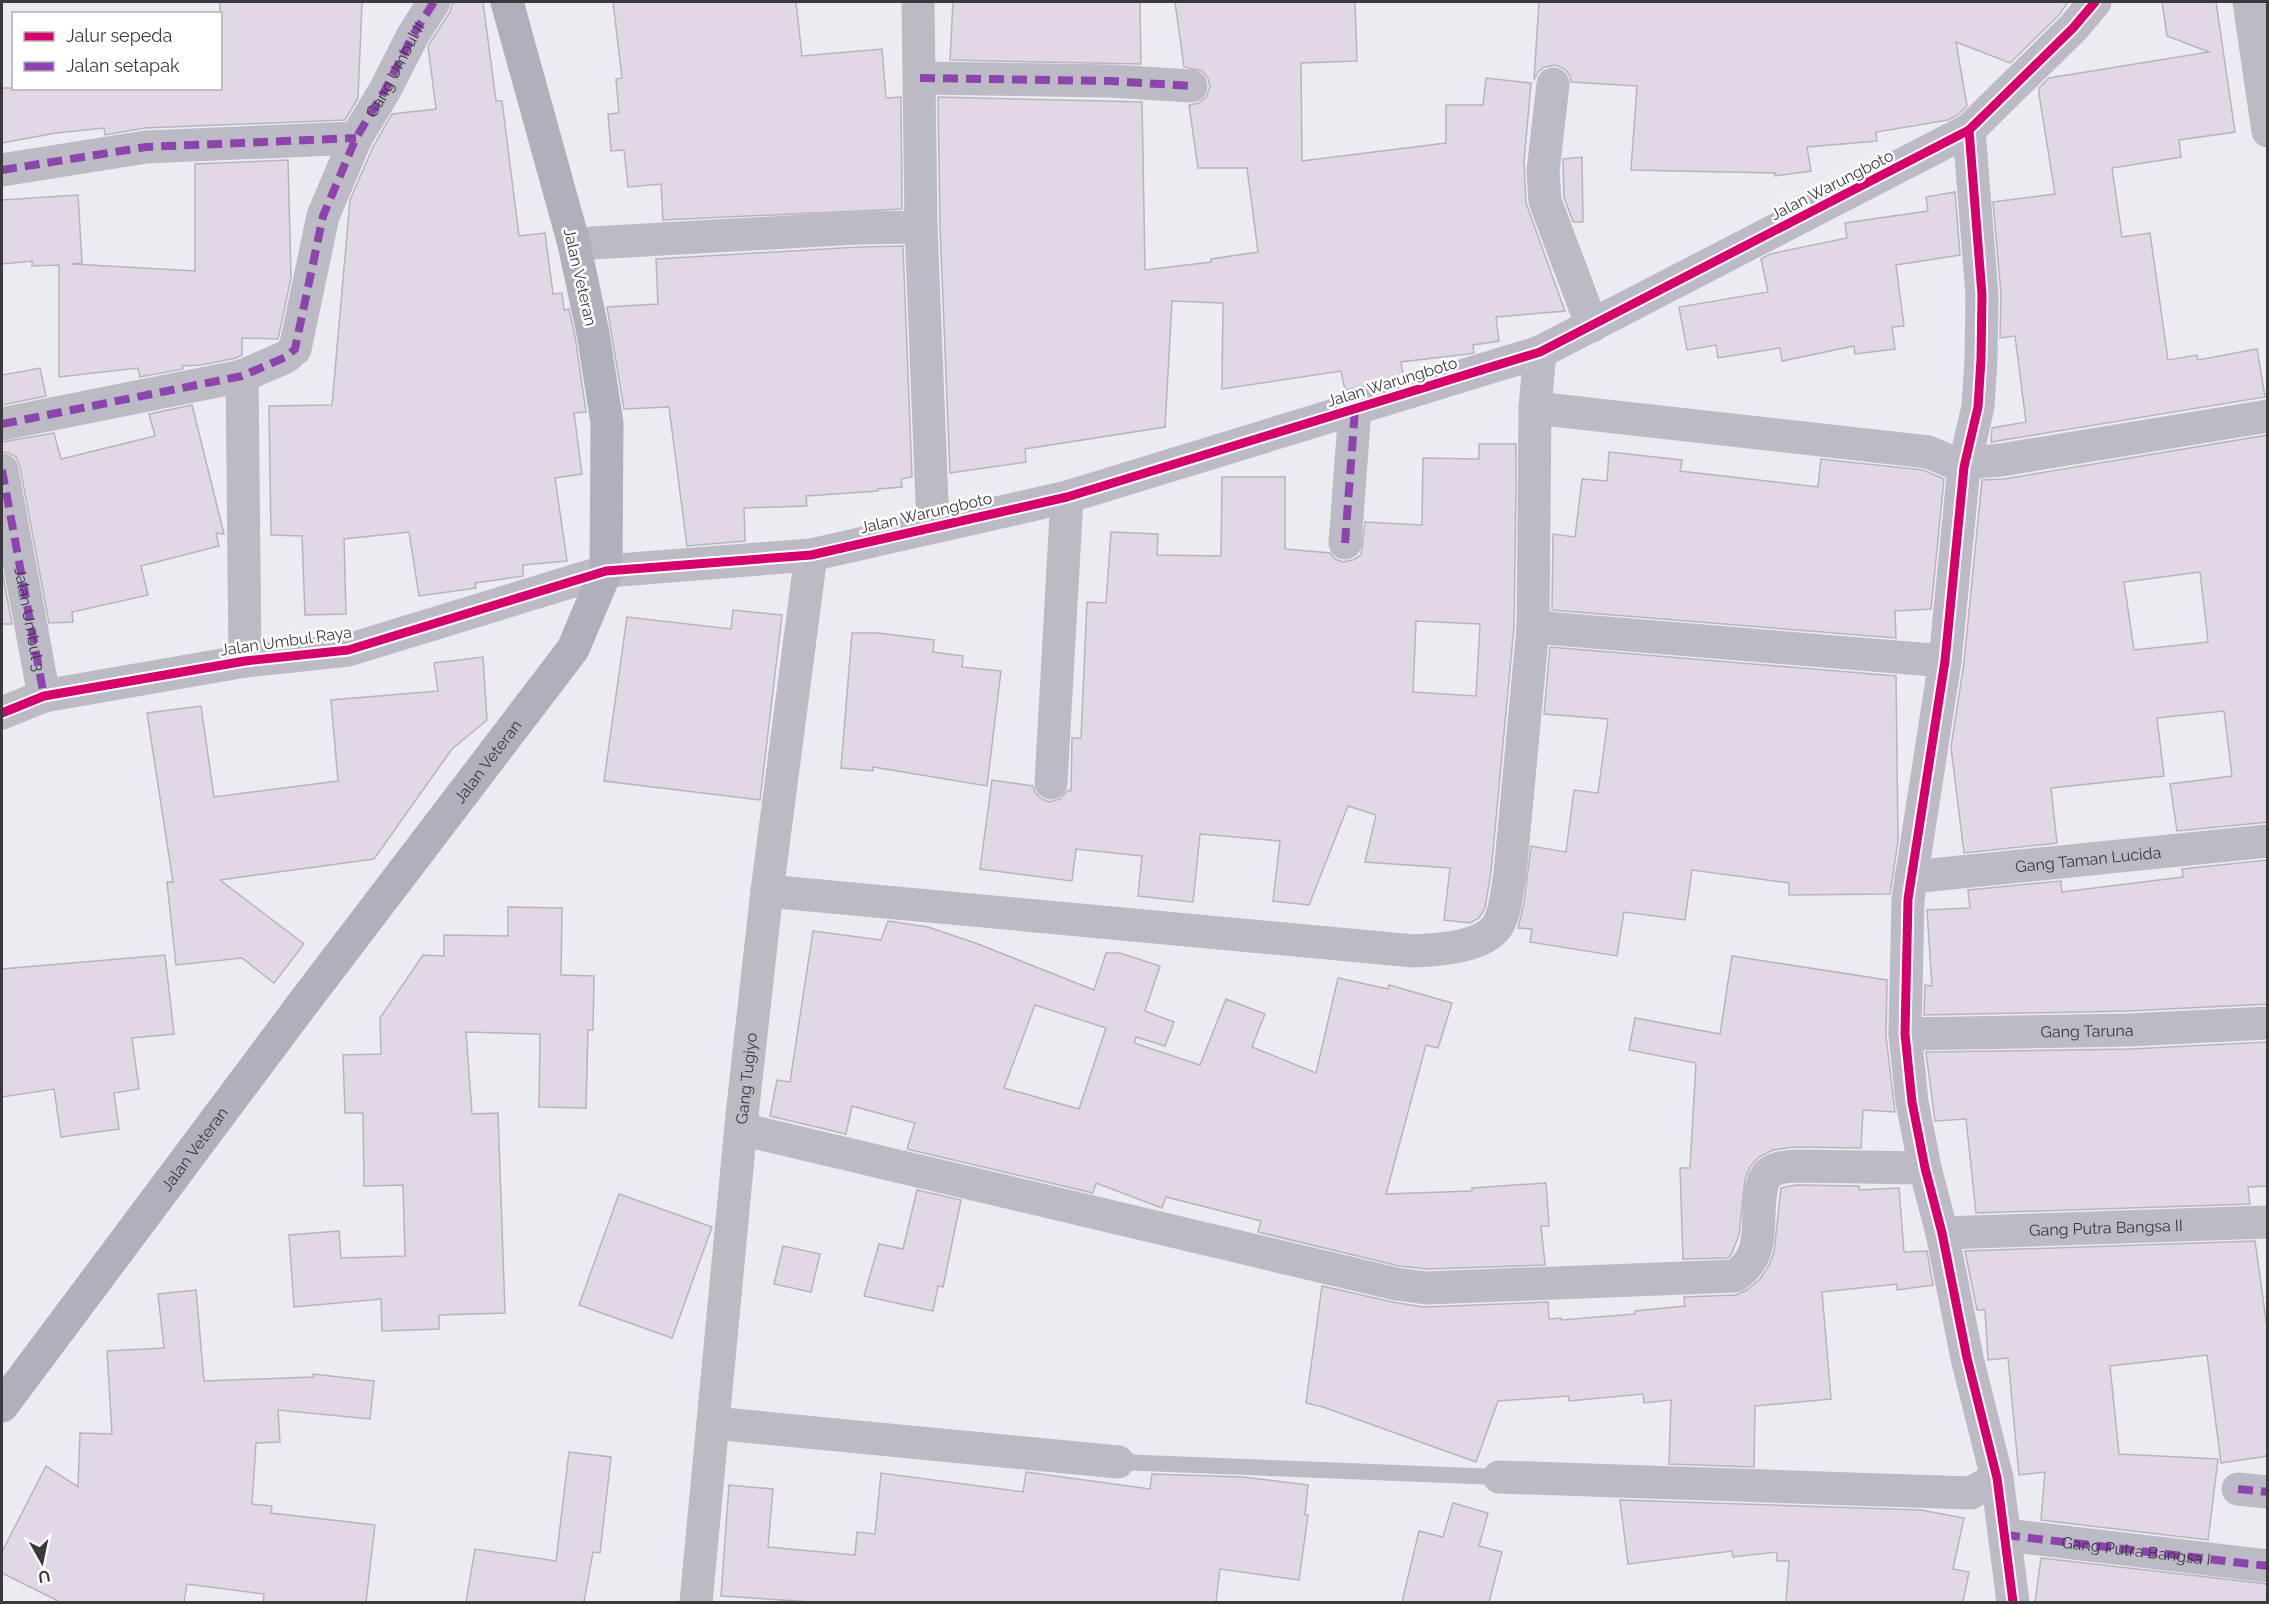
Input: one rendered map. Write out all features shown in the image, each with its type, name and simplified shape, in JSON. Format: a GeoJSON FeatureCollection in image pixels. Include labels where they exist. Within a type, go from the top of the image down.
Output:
{"type":"FeatureCollection","features":[{"type":"Feature","properties":{"kind":"main road","name":"Jalan Veteran"},"geometry":{"type":"LineString","coordinates":[[2,1406],[304,1002],[573,650],[606,571],[607,423],[593,333],[574,244],[507,2]]}},
{"type":"Feature","properties":{"kind":"street","name":"Gang Umbul II"},"geometry":{"type":"LineString","coordinates":[[242,376],[286,357],[295,349],[323,216],[356,138],[434,2]]}},
{"type":"Feature","properties":{"kind":"street"},"geometry":{"type":"LineString","coordinates":[[918,2],[921,227],[933,527]]}},
{"type":"Feature","properties":{"kind":"street","name":"Jalan Warungboto"},"geometry":{"type":"LineString","coordinates":[[606,571],[811,555],[1067,497],[1540,352],[1969,130],[2073,28],[2095,2]]}},
{"type":"Feature","properties":{"kind":"street"},"geometry":{"type":"LineString","coordinates":[[2249,2],[2268,131]]}},
{"type":"Feature","properties":{"kind":"street"},"geometry":{"type":"LineString","coordinates":[[920,78],[1112,81],[1191,86]]}},
{"type":"Feature","properties":{"kind":"street"},"geometry":{"type":"LineString","coordinates":[[1553,84],[1543,171],[1545,201],[1592,326]]}},
{"type":"Feature","properties":{"kind":"street"},"geometry":{"type":"LineString","coordinates":[[1969,130],[1982,295],[1978,407],[1965,465],[1945,661],[1908,899],[1905,1034],[1912,1102],[1925,1167],[1942,1233],[1967,1358],[1997,1478],[2013,1602]]}},
{"type":"Feature","properties":{"kind":"street"},"geometry":{"type":"LineString","coordinates":[[2,170],[146,147],[356,138]]}},
{"type":"Feature","properties":{"kind":"street"},"geometry":{"type":"LineString","coordinates":[[574,244],[858,228],[921,227]]}},
{"type":"Feature","properties":{"kind":"street"},"geometry":{"type":"LineString","coordinates":[[767,891],[1414,951],[1437,950],[1483,939],[1498,926],[1508,885],[1533,627],[1536,408],[1540,352]]}},
{"type":"Feature","properties":{"kind":"street"},"geometry":{"type":"LineString","coordinates":[[2,424],[242,376],[245,661]]}},
{"type":"Feature","properties":{"kind":"street"},"geometry":{"type":"LineString","coordinates":[[1536,408],[1928,452],[1965,465],[2268,416]]}},
{"type":"Feature","properties":{"kind":"street"},"geometry":{"type":"LineString","coordinates":[[1345,543],[1355,409]]}},
{"type":"Feature","properties":{"kind":"street","name":"Jalan Umbul 3"},"geometry":{"type":"LineString","coordinates":[[2,470],[44,696]]}},
{"type":"Feature","properties":{"kind":"street"},"geometry":{"type":"LineString","coordinates":[[1052,783],[1067,497]]}},
{"type":"Feature","properties":{"kind":"street","name":"Gang Tugiyo"},"geometry":{"type":"LineString","coordinates":[[704,1602],[713,1423],[741,1129],[767,891],[811,555]]}},
{"type":"Feature","properties":{"kind":"street","name":"Jalan Umbul Raya"},"geometry":{"type":"LineString","coordinates":[[2,713],[44,696],[245,661],[348,650],[606,571]]}},
{"type":"Feature","properties":{"kind":"street"},"geometry":{"type":"LineString","coordinates":[[1533,627],[1945,661]]}},
{"type":"Feature","properties":{"kind":"street","name":"Gang Taman Lucida"},"geometry":{"type":"LineString","coordinates":[[1911,877],[2268,841]]}},
{"type":"Feature","properties":{"kind":"street","name":"Gang Taruna"},"geometry":{"type":"LineString","coordinates":[[1905,1034],[2129,1030],[2268,1023]]}},
{"type":"Feature","properties":{"kind":"street"},"geometry":{"type":"LineString","coordinates":[[741,1129],[1396,1284],[1426,1288],[1735,1276],[1746,1269],[1754,1258],[1758,1239],[1758,1206],[1762,1185],[1768,1173],[1795,1166],[1925,1167]]}},
{"type":"Feature","properties":{"kind":"street","name":"Gang Putra Bangsa II"},"geometry":{"type":"LineString","coordinates":[[1942,1233],[2268,1222]]}},
{"type":"Feature","properties":{"kind":"street"},"geometry":{"type":"LineString","coordinates":[[713,1423],[1118,1462]]}},
{"type":"Feature","properties":{"kind":"street"},"geometry":{"type":"LineString","coordinates":[[1499,1477],[1971,1493],[1997,1478]]}},
{"type":"Feature","properties":{"kind":"street","name":"Gang Putra Bangsa I"},"geometry":{"type":"LineString","coordinates":[[2005,1535],[2268,1566]]}},
{"type":"Feature","properties":{"kind":"lane"},"geometry":{"type":"LineString","coordinates":[[1118,1462],[1499,1477]]}},
{"type":"Feature","properties":{"kind":"building"},"geometry":{"type":"Polygon","coordinates":[[[220,2],[362,2],[358,98],[345,120],[145,128],[105,135],[104,128],[56,133],[2,143],[2,88],[12,88],[12,90],[222,90],[222,12],[220,12],[220,2]]]}},
{"type":"Feature","properties":{"kind":"building"},"geometry":{"type":"Polygon","coordinates":[[[453,2],[483,2],[496,101],[502,101],[519,236],[545,233],[553,294],[562,293],[564,310],[569,309],[575,336],[586,412],[574,413],[582,474],[555,478],[567,561],[523,565],[523,576],[475,583],[476,588],[419,596],[409,532],[344,539],[346,614],[305,615],[302,536],[271,535],[269,406],[332,405],[350,200],[373,147],[392,114],[436,109],[428,46],[450,12],[453,2]]]}},
{"type":"Feature","properties":{"kind":"building"},"geometry":{"type":"Polygon","coordinates":[[[613,2],[796,2],[802,56],[882,49],[886,98],[901,97],[902,209],[663,220],[661,184],[628,187],[624,150],[611,151],[608,114],[619,113],[616,79],[622,78],[613,2]]]}},
{"type":"Feature","properties":{"kind":"building"},"geometry":{"type":"Polygon","coordinates":[[[953,2],[1140,2],[1141,64],[950,60],[953,2]]]}},
{"type":"Feature","properties":{"kind":"building"},"geometry":{"type":"Polygon","coordinates":[[[1175,2],[1355,2],[1357,61],[1301,63],[1302,161],[1446,143],[1446,105],[1483,105],[1486,78],[1531,83],[1524,162],[1526,203],[1565,311],[1496,317],[1499,341],[1473,345],[1474,353],[1401,362],[1403,374],[1362,387],[1345,390],[1341,371],[1222,389],[1223,303],[1172,301],[1165,427],[1025,449],[1026,462],[950,473],[940,226],[938,97],[1142,102],[1145,270],[1211,262],[1211,259],[1258,252],[1247,168],[1198,168],[1189,105],[1199,103],[1206,97],[1210,87],[1208,78],[1202,71],[1184,67],[1175,2]]]}},
{"type":"Feature","properties":{"kind":"building"},"geometry":{"type":"Polygon","coordinates":[[[1539,2],[2068,2],[2059,15],[2010,63],[1956,42],[1967,106],[1958,115],[1948,120],[1876,132],[1877,141],[1807,147],[1811,171],[1775,176],[1775,173],[1631,170],[1637,86],[1571,82],[1565,69],[1555,65],[1545,67],[1538,72],[1534,80],[1539,2]]]}},
{"type":"Feature","properties":{"kind":"building"},"geometry":{"type":"Polygon","coordinates":[[[2162,2],[2216,2],[2235,132],[2179,140],[2181,157],[2112,168],[2122,237],[2150,233],[2168,360],[2197,355],[2198,360],[2257,349],[2265,397],[1991,442],[1992,428],[2026,422],[2015,336],[2000,338],[2001,294],[1993,202],[2055,194],[2039,94],[2039,88],[2049,78],[2209,52],[2167,36],[2162,2]]]}},
{"type":"Feature","properties":{"kind":"building"},"geometry":{"type":"Polygon","coordinates":[[[1582,157],[1583,222],[1573,222],[1564,197],[1563,159],[1582,157]]]}},
{"type":"Feature","properties":{"kind":"building"},"geometry":{"type":"Polygon","coordinates":[[[288,160],[291,278],[278,339],[242,338],[242,355],[236,358],[182,366],[183,369],[140,377],[138,368],[59,377],[59,265],[32,266],[32,261],[2,264],[2,200],[78,195],[82,263],[72,264],[195,271],[195,164],[288,160]]]}},
{"type":"Feature","properties":{"kind":"building"},"geometry":{"type":"Polygon","coordinates":[[[1955,192],[1960,255],[1896,265],[1904,326],[1892,327],[1895,349],[1855,354],[1854,346],[1782,361],[1780,348],[1718,358],[1716,345],[1687,350],[1679,307],[1768,292],[1761,259],[1770,254],[1847,238],[1845,223],[1928,211],[1926,197],[1955,192]]]}},
{"type":"Feature","properties":{"kind":"building"},"geometry":{"type":"Polygon","coordinates":[[[903,246],[912,477],[901,479],[902,487],[806,496],[807,506],[744,508],[745,541],[687,546],[669,407],[624,409],[607,307],[658,304],[656,259],[903,246]]]}},
{"type":"Feature","properties":{"kind":"building"},"geometry":{"type":"Polygon","coordinates":[[[40,368],[46,396],[2,405],[2,375],[40,368]]]}},
{"type":"Feature","properties":{"kind":"building"},"geometry":{"type":"Polygon","coordinates":[[[192,405],[224,534],[216,533],[219,546],[141,566],[148,595],[72,612],[73,622],[49,623],[20,467],[16,457],[2,452],[2,442],[54,433],[61,459],[155,436],[149,414],[192,405]]]}},
{"type":"Feature","properties":{"kind":"building"},"geometry":{"type":"Polygon","coordinates":[[[2268,435],[2268,822],[2177,831],[2170,784],[2232,776],[2224,711],[2157,718],[2164,776],[2051,788],[2057,843],[1964,853],[1951,747],[1964,663],[1982,480],[2004,479],[2268,435]],[[2200,572],[2124,582],[2134,650],[2208,642],[2200,572]]]}},
{"type":"Feature","properties":{"kind":"building"},"geometry":{"type":"Polygon","coordinates":[[[1479,444],[1516,444],[1514,626],[1491,872],[1485,908],[1479,918],[1470,923],[1444,920],[1450,868],[1365,862],[1376,815],[1348,806],[1309,905],[1273,901],[1280,841],[1200,834],[1193,902],[1138,896],[1142,856],[1076,849],[1072,881],[980,869],[992,780],[1033,786],[1040,798],[1049,802],[1060,799],[1068,790],[1071,791],[1072,738],[1081,738],[1087,602],[1106,603],[1111,532],[1158,534],[1157,555],[1221,556],[1222,477],[1285,477],[1285,549],[1330,553],[1335,559],[1343,562],[1361,555],[1365,522],[1422,525],[1423,458],[1479,459],[1479,444]],[[1416,621],[1413,692],[1476,696],[1480,624],[1416,621]]]}},
{"type":"Feature","properties":{"kind":"building"},"geometry":{"type":"Polygon","coordinates":[[[1609,452],[1682,460],[1680,471],[1818,487],[1821,459],[1923,470],[1944,479],[1931,609],[1895,611],[1896,638],[1552,610],[1553,534],[1575,537],[1582,479],[1607,481],[1609,452]]]}},
{"type":"Feature","properties":{"kind":"building"},"geometry":{"type":"Polygon","coordinates":[[[2,570],[12,624],[2,624],[2,570]]]}},
{"type":"Feature","properties":{"kind":"building"},"geometry":{"type":"Polygon","coordinates":[[[733,610],[782,615],[760,800],[604,781],[627,617],[731,629],[733,610]]]}},
{"type":"Feature","properties":{"kind":"building"},"geometry":{"type":"Polygon","coordinates":[[[852,633],[878,633],[934,640],[933,652],[963,656],[962,667],[1001,671],[987,786],[873,767],[873,771],[841,768],[852,633]]]}},
{"type":"Feature","properties":{"kind":"building"},"geometry":{"type":"Polygon","coordinates":[[[1550,647],[1896,676],[1898,841],[1890,894],[1789,895],[1789,883],[1692,870],[1685,920],[1624,912],[1617,956],[1530,942],[1532,929],[1518,928],[1524,903],[1531,846],[1566,852],[1574,790],[1598,793],[1608,719],[1544,714],[1550,647]]]}},
{"type":"Feature","properties":{"kind":"building"},"geometry":{"type":"Polygon","coordinates":[[[483,657],[487,720],[452,749],[374,859],[220,880],[304,944],[274,983],[242,958],[176,965],[167,882],[173,882],[147,713],[201,706],[214,797],[338,781],[331,700],[438,691],[434,663],[483,657]]]}},
{"type":"Feature","properties":{"kind":"building"},"geometry":{"type":"Polygon","coordinates":[[[2268,860],[2268,1004],[2128,1011],[1924,1015],[1925,985],[1932,986],[1927,910],[1970,908],[1968,890],[2061,881],[2062,892],[2183,877],[2182,869],[2268,860]]]}},
{"type":"Feature","properties":{"kind":"building"},"geometry":{"type":"Polygon","coordinates":[[[508,907],[562,908],[561,975],[594,976],[593,1030],[588,1030],[586,1108],[539,1107],[540,1034],[466,1032],[472,1114],[498,1113],[505,1313],[439,1315],[439,1329],[382,1331],[381,1299],[294,1307],[289,1235],[339,1231],[341,1258],[405,1256],[403,1185],[364,1186],[363,1113],[345,1113],[343,1055],[381,1054],[380,1018],[423,955],[444,956],[444,935],[508,936],[508,907]]]}},
{"type":"Feature","properties":{"kind":"building"},"geometry":{"type":"Polygon","coordinates":[[[888,921],[928,927],[978,944],[1094,990],[1106,953],[1120,953],[1160,966],[1145,1011],[1174,1022],[1165,1046],[1136,1037],[1134,1043],[1200,1065],[1226,999],[1265,1014],[1252,1047],[1316,1073],[1338,978],[1388,989],[1389,985],[1452,1003],[1438,1048],[1426,1045],[1386,1194],[1472,1191],[1472,1188],[1546,1183],[1549,1226],[1541,1226],[1545,1265],[1427,1269],[1399,1266],[1258,1232],[1261,1221],[1166,1197],[1162,1208],[1096,1183],[1093,1193],[907,1149],[915,1123],[852,1106],[846,1134],[770,1116],[777,1080],[790,1082],[813,931],[881,940],[888,921]],[[1035,1005],[1004,1088],[1079,1109],[1106,1028],[1035,1005]]]}},
{"type":"Feature","properties":{"kind":"building"},"geometry":{"type":"Polygon","coordinates":[[[165,955],[174,1034],[132,1038],[139,1089],[114,1093],[119,1129],[61,1137],[54,1089],[2,1097],[2,969],[165,955]]]}},
{"type":"Feature","properties":{"kind":"building"},"geometry":{"type":"Polygon","coordinates":[[[1732,956],[1887,980],[1886,1036],[1895,1112],[1863,1110],[1861,1148],[1793,1147],[1773,1150],[1759,1157],[1750,1167],[1745,1179],[1739,1235],[1731,1255],[1728,1258],[1683,1259],[1680,1168],[1690,1168],[1696,1063],[1629,1050],[1635,1018],[1720,1034],[1732,956]]]}},
{"type":"Feature","properties":{"kind":"building"},"geometry":{"type":"Polygon","coordinates":[[[2268,1042],[2268,1186],[2248,1187],[2250,1204],[1976,1213],[1966,1119],[1935,1121],[1926,1052],[2130,1049],[2268,1042]]]}},
{"type":"Feature","properties":{"kind":"building"},"geometry":{"type":"Polygon","coordinates":[[[1796,1185],[1859,1186],[1859,1190],[1899,1188],[1904,1252],[1927,1251],[1933,1285],[1897,1290],[1897,1284],[1822,1292],[1831,1399],[1755,1406],[1754,1467],[1669,1464],[1671,1400],[1644,1403],[1643,1394],[1569,1401],[1569,1396],[1498,1401],[1476,1462],[1306,1403],[1322,1286],[1424,1307],[1548,1302],[1549,1319],[1561,1318],[1561,1320],[1635,1314],[1635,1311],[1685,1306],[1684,1297],[1736,1295],[1747,1290],[1760,1279],[1774,1252],[1781,1188],[1796,1185]]]}},
{"type":"Feature","properties":{"kind":"building"},"geometry":{"type":"Polygon","coordinates":[[[917,1190],[961,1200],[943,1287],[938,1286],[933,1311],[864,1296],[879,1244],[903,1249],[917,1190]]]}},
{"type":"Feature","properties":{"kind":"building"},"geometry":{"type":"Polygon","coordinates":[[[619,1194],[712,1227],[672,1338],[579,1305],[619,1194]]]}},
{"type":"Feature","properties":{"kind":"building"},"geometry":{"type":"Polygon","coordinates":[[[2255,1241],[2268,1335],[2268,1456],[2221,1463],[2207,1355],[2110,1366],[2119,1454],[2218,1459],[2208,1540],[2041,1520],[2045,1472],[2019,1475],[2008,1358],[1988,1360],[1985,1310],[1977,1310],[1965,1251],[2255,1241]]]}},
{"type":"Feature","properties":{"kind":"building"},"geometry":{"type":"Polygon","coordinates":[[[783,1246],[820,1254],[811,1292],[774,1284],[783,1246]]]}},
{"type":"Feature","properties":{"kind":"building"},"geometry":{"type":"Polygon","coordinates":[[[196,1290],[204,1381],[313,1377],[313,1374],[374,1381],[370,1419],[278,1410],[280,1442],[256,1443],[252,1504],[272,1506],[271,1513],[375,1525],[366,1602],[263,1602],[264,1594],[187,1584],[184,1602],[60,1602],[2,1573],[2,1552],[46,1466],[78,1487],[80,1433],[112,1434],[107,1351],[164,1348],[158,1294],[196,1290]]]}},
{"type":"Feature","properties":{"kind":"building"},"geometry":{"type":"Polygon","coordinates":[[[569,1452],[611,1457],[600,1553],[593,1552],[584,1602],[466,1602],[475,1549],[556,1561],[569,1452]]]}},
{"type":"Feature","properties":{"kind":"building"},"geometry":{"type":"Polygon","coordinates":[[[1026,1472],[1150,1489],[1152,1474],[1243,1477],[1308,1485],[1305,1515],[1308,1515],[1299,1580],[1220,1569],[1216,1602],[813,1602],[721,1596],[729,1485],[773,1489],[768,1547],[855,1555],[857,1532],[875,1534],[881,1473],[1023,1492],[1026,1472]]]}},
{"type":"Feature","properties":{"kind":"building"},"geometry":{"type":"Polygon","coordinates":[[[1620,1500],[1921,1510],[1964,1518],[1953,1569],[1969,1572],[1963,1602],[1786,1602],[1789,1561],[1777,1561],[1777,1552],[1733,1557],[1732,1551],[1628,1564],[1620,1500]]]}},
{"type":"Feature","properties":{"kind":"building"},"geometry":{"type":"Polygon","coordinates":[[[1453,1503],[1488,1513],[1479,1546],[1502,1552],[1489,1602],[1402,1602],[1419,1531],[1443,1537],[1453,1503]]]}},
{"type":"Feature","properties":{"kind":"building"},"geometry":{"type":"Polygon","coordinates":[[[2041,1558],[2268,1584],[2268,1602],[2035,1602],[2041,1558]]]}},
{"type":"Feature","properties":{"kind":"marked path"},"geometry":{"type":"LineString","coordinates":[[2,424],[242,376],[286,357],[295,349],[323,216],[356,138],[434,2]]}},
{"type":"Feature","properties":{"kind":"marked path"},"geometry":{"type":"LineString","coordinates":[[920,78],[1112,81],[1191,86]]}},
{"type":"Feature","properties":{"kind":"marked path"},"geometry":{"type":"LineString","coordinates":[[2,170],[146,147],[356,138]]}},
{"type":"Feature","properties":{"kind":"marked path"},"geometry":{"type":"LineString","coordinates":[[1345,543],[1355,409]]}},
{"type":"Feature","properties":{"kind":"marked path"},"geometry":{"type":"LineString","coordinates":[[2,470],[44,696]]}},
{"type":"Feature","properties":{"kind":"marked path"},"geometry":{"type":"LineString","coordinates":[[2238,1489],[2268,1492]]}},
{"type":"Feature","properties":{"kind":"marked path"},"geometry":{"type":"LineString","coordinates":[[2005,1535],[2268,1566]]}},
{"type":"Feature","properties":{"kind":"cycle path"},"geometry":{"type":"LineString","coordinates":[[2,713],[44,696],[245,661],[348,650],[606,571],[811,555],[1067,497],[1540,352],[1969,130],[2073,28],[2095,2]]}},
{"type":"Feature","properties":{"kind":"cycle path"},"geometry":{"type":"LineString","coordinates":[[1969,130],[1982,295],[1978,407],[1964,467],[1945,661],[1908,899],[1905,1034],[1912,1102],[1925,1168],[1942,1233],[1967,1358],[1997,1478],[2013,1602]]}}]}
